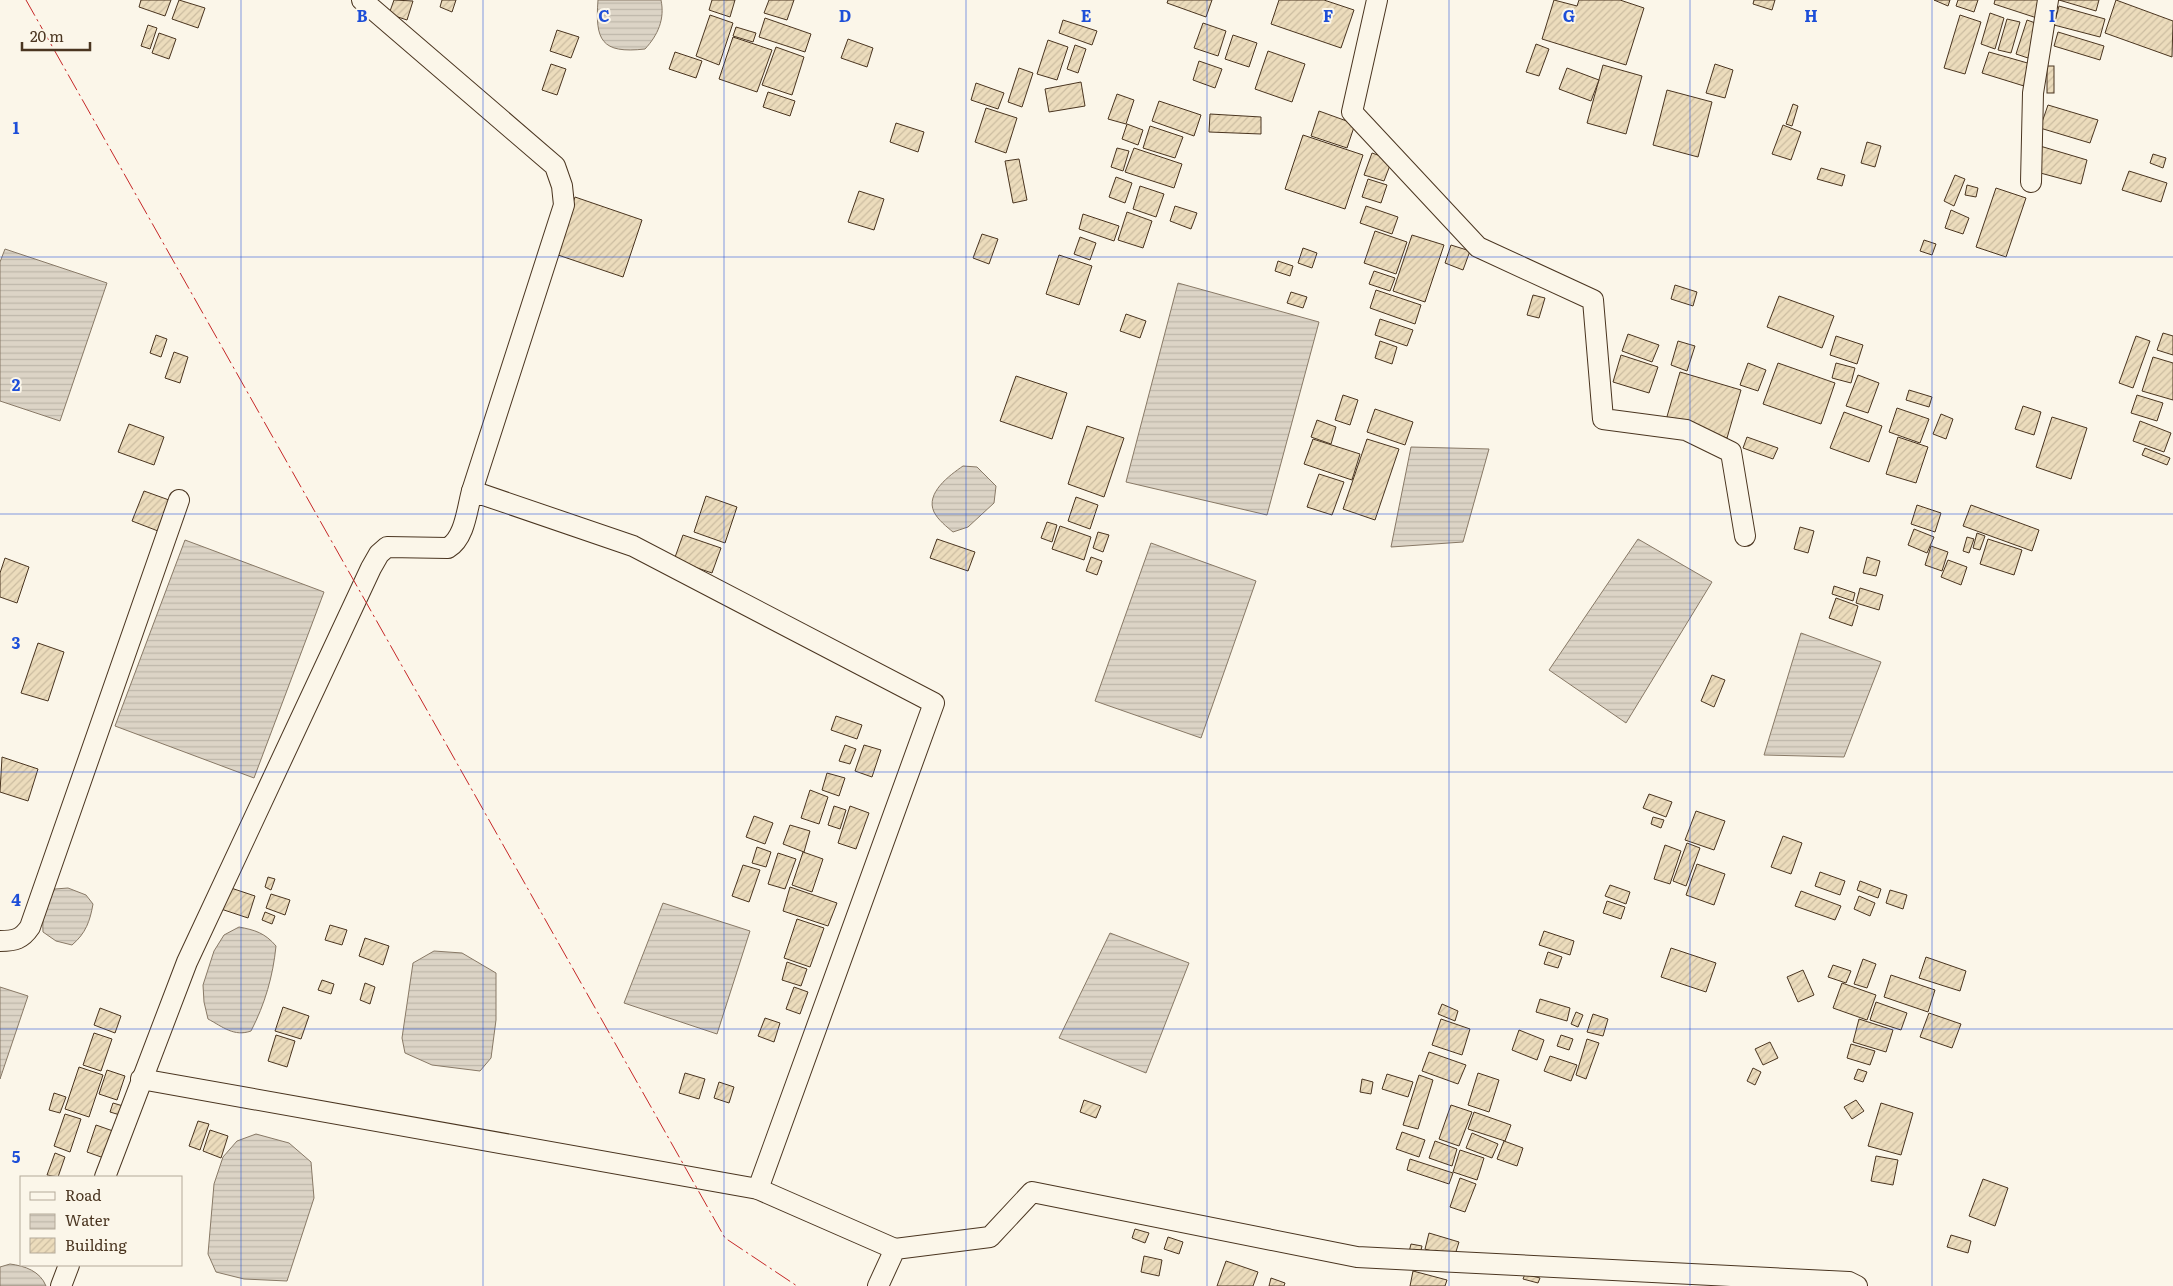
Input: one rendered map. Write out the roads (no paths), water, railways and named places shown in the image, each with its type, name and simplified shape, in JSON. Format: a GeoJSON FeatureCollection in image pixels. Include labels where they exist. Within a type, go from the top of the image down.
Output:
{"type":"FeatureCollection","features":[{"type":"Feature","properties":{"kind":"street"},"geometry":{"type":"LineString","coordinates":[[104,1176],[125,1128],[141,1079],[187,962],[378,554],[388,547],[448,548],[455,544],[459,536],[564,205],[562,186],[555,166],[362,0]]}},
{"type":"Feature","properties":{"kind":"street"},"geometry":{"type":"LineString","coordinates":[[1377,0],[1352,112],[1478,247],[1594,300],[1603,419],[1686,430],[1731,452],[1745,536]]}},
{"type":"Feature","properties":{"kind":"street"},"geometry":{"type":"LineString","coordinates":[[2031,182],[2032,93],[2048,0]]}},
{"type":"Feature","properties":{"kind":"street"},"geometry":{"type":"LineString","coordinates":[[472,491],[633,546],[934,703],[758,1189]]}},
{"type":"Feature","properties":{"kind":"street"},"geometry":{"type":"LineString","coordinates":[[0,941],[16,940],[23,937],[30,927],[179,500]]}},
{"type":"Feature","properties":{"kind":"street"},"geometry":{"type":"LineString","coordinates":[[141,1079],[758,1189],[895,1249],[990,1237],[1032,1192],[1357,1257],[1849,1282],[1857,1286]]}},
{"type":"Feature","properties":{"kind":"street"},"geometry":{"type":"LineString","coordinates":[[878,1286],[895,1249]]}},
{"type":"Feature","properties":{"kind":"street"},"geometry":{"type":"LineString","coordinates":[[60,1286],[69,1266]]}},
{"type":"Feature","properties":{"kind":"water"},"geometry":{"type":"Polygon","coordinates":[[[598,0],[661,0],[661,20],[654,38],[645,49],[619,49],[610,46],[604,41],[598,25],[598,0]]]}},
{"type":"Feature","properties":{"kind":"water"},"geometry":{"type":"Polygon","coordinates":[[[5,249],[107,283],[60,421],[0,401],[0,262],[5,249]]]}},
{"type":"Feature","properties":{"kind":"water"},"geometry":{"type":"Polygon","coordinates":[[[1178,283],[1319,322],[1267,515],[1126,482],[1178,283]]]}},
{"type":"Feature","properties":{"kind":"water"},"geometry":{"type":"Polygon","coordinates":[[[1411,447],[1489,449],[1463,542],[1391,547],[1411,447]]]}},
{"type":"Feature","properties":{"kind":"water"},"geometry":{"type":"Polygon","coordinates":[[[963,466],[977,467],[996,486],[994,503],[968,527],[953,532],[934,512],[933,498],[940,485],[963,466]]]}},
{"type":"Feature","properties":{"kind":"water"},"geometry":{"type":"Polygon","coordinates":[[[1638,539],[1712,582],[1626,723],[1549,670],[1638,539]]]}},
{"type":"Feature","properties":{"kind":"water"},"geometry":{"type":"Polygon","coordinates":[[[185,540],[324,592],[254,778],[115,726],[185,540]]]}},
{"type":"Feature","properties":{"kind":"water"},"geometry":{"type":"Polygon","coordinates":[[[1151,543],[1256,581],[1201,738],[1095,701],[1151,543]]]}},
{"type":"Feature","properties":{"kind":"water"},"geometry":{"type":"Polygon","coordinates":[[[1801,633],[1881,662],[1844,757],[1764,755],[1801,633]]]}},
{"type":"Feature","properties":{"kind":"water"},"geometry":{"type":"Polygon","coordinates":[[[68,888],[86,895],[93,904],[87,926],[72,945],[56,941],[43,932],[45,909],[49,899],[55,889],[68,888]]]}},
{"type":"Feature","properties":{"kind":"water"},"geometry":{"type":"Polygon","coordinates":[[[663,903],[750,931],[717,1034],[624,1003],[663,903]]]}},
{"type":"Feature","properties":{"kind":"water"},"geometry":{"type":"Polygon","coordinates":[[[239,927],[259,933],[276,946],[273,968],[264,1000],[251,1031],[245,1033],[234,1032],[208,1019],[203,985],[214,951],[224,935],[239,927]]]}},
{"type":"Feature","properties":{"kind":"water"},"geometry":{"type":"Polygon","coordinates":[[[1110,933],[1189,963],[1146,1073],[1059,1038],[1110,933]]]}},
{"type":"Feature","properties":{"kind":"water"},"geometry":{"type":"Polygon","coordinates":[[[434,951],[462,953],[496,973],[496,1020],[491,1058],[480,1071],[432,1065],[405,1053],[402,1038],[413,963],[434,951]]]}},
{"type":"Feature","properties":{"kind":"water"},"geometry":{"type":"Polygon","coordinates":[[[0,987],[28,996],[0,1079],[0,987]]]}},
{"type":"Feature","properties":{"kind":"water"},"geometry":{"type":"Polygon","coordinates":[[[256,1134],[289,1143],[311,1162],[314,1198],[287,1281],[244,1279],[216,1272],[208,1254],[214,1184],[223,1157],[237,1141],[256,1134]]]}},
{"type":"Feature","properties":{"kind":"water"},"geometry":{"type":"Polygon","coordinates":[[[10,1264],[31,1270],[40,1277],[46,1286],[0,1286],[0,1267],[10,1264]]]}}]}
